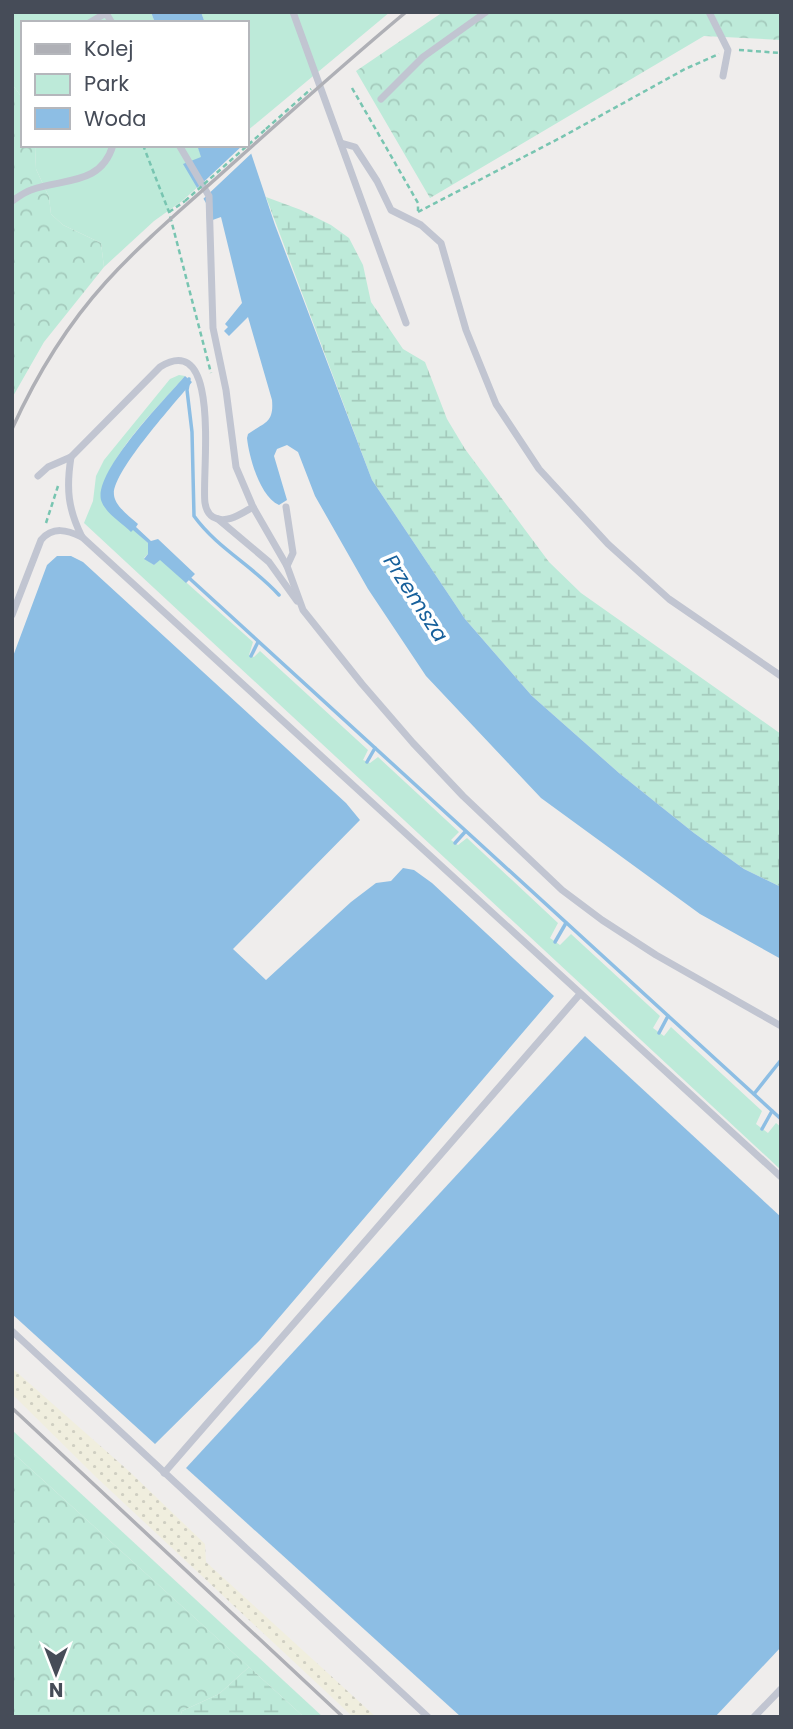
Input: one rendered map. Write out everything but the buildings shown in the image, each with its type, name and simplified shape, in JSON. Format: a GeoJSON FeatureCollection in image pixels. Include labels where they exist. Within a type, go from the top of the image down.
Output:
{"type":"FeatureCollection","features":[{"type":"Feature","properties":{"kind":"lane"},"geometry":{"type":"LineString","coordinates":[[293,12],[406,323]]}},
{"type":"Feature","properties":{"kind":"lane"},"geometry":{"type":"LineString","coordinates":[[381,99],[423,57],[486,12]]}},
{"type":"Feature","properties":{"kind":"lane"},"geometry":{"type":"LineString","coordinates":[[709,12],[728,50],[723,76]]}},
{"type":"Feature","properties":{"kind":"lane"},"geometry":{"type":"LineString","coordinates":[[92,21],[106,13],[111,21]]}},
{"type":"Feature","properties":{"kind":"lane"},"geometry":{"type":"LineString","coordinates":[[341,143],[355,147],[377,181],[391,210],[421,225],[441,243],[466,330],[496,404],[539,469],[608,544],[669,599],[781,676]]}},
{"type":"Feature","properties":{"kind":"lane"},"geometry":{"type":"LineString","coordinates":[[12,201],[31,190],[83,178],[105,164],[112,147]]}},
{"type":"Feature","properties":{"kind":"lane"},"geometry":{"type":"LineString","coordinates":[[180,147],[209,196],[213,328],[226,390],[236,467],[253,507],[287,566],[303,610]]}},
{"type":"Feature","properties":{"kind":"lane"},"geometry":{"type":"LineString","coordinates":[[38,476],[48,467],[71,457],[160,367],[170,361],[189,364],[202,388],[205,411],[205,507],[212,516],[269,562],[303,610],[413,743],[463,796],[562,890],[656,955],[781,1026]]}},
{"type":"Feature","properties":{"kind":"lane"},"geometry":{"type":"LineString","coordinates":[[71,457],[68,483],[71,514],[82,537],[781,1177]]}},
{"type":"Feature","properties":{"kind":"lane"},"geometry":{"type":"LineString","coordinates":[[218,519],[231,519],[253,507]]}},
{"type":"Feature","properties":{"kind":"lane"},"geometry":{"type":"LineString","coordinates":[[286,507],[293,553],[287,566]]}},
{"type":"Feature","properties":{"kind":"lane"},"geometry":{"type":"LineString","coordinates":[[12,615],[41,540],[46,534],[61,530],[82,537]]}},
{"type":"Feature","properties":{"kind":"lane"},"geometry":{"type":"LineString","coordinates":[[164,1473],[580,994]]}},
{"type":"Feature","properties":{"kind":"lane"},"geometry":{"type":"LineString","coordinates":[[12,1331],[428,1717]]}},
{"type":"Feature","properties":{"kind":"lane"},"geometry":{"type":"LineString","coordinates":[[754,1717],[781,1689]]}},
{"type":"Feature","properties":{"kind":"path"},"geometry":{"type":"LineString","coordinates":[[352,88],[418,203],[418,212],[685,69],[728,50],[781,53]]}},
{"type":"Feature","properties":{"kind":"path"},"geometry":{"type":"LineString","coordinates":[[248,144],[319,82]]}},
{"type":"Feature","properties":{"kind":"path"},"geometry":{"type":"LineString","coordinates":[[144,147],[169,212],[214,383]]}},
{"type":"Feature","properties":{"kind":"path"},"geometry":{"type":"LineString","coordinates":[[169,212],[245,147]]}},
{"type":"Feature","properties":{"kind":"path"},"geometry":{"type":"LineString","coordinates":[[41,540],[59,483]]}},
{"type":"Feature","properties":{"kind":"green space"},"geometry":{"type":"Polygon","coordinates":[[[12,12],[151,12],[154,21],[21,21],[21,96],[12,84],[12,12]]]}},
{"type":"Feature","properties":{"kind":"green space"},"geometry":{"type":"Polygon","coordinates":[[[201,12],[390,12],[248,130],[248,21],[204,21],[201,12]]]}},
{"type":"Feature","properties":{"kind":"green space"},"geometry":{"type":"Polygon","coordinates":[[[443,12],[781,12],[781,40],[704,36],[430,198],[356,71],[443,12]]]}},
{"type":"Feature","properties":{"kind":"green space"},"geometry":{"type":"Polygon","coordinates":[[[12,84],[21,96],[21,147],[35,147],[36,169],[49,197],[51,214],[63,225],[101,243],[104,267],[44,342],[12,398],[12,84]]]}},
{"type":"Feature","properties":{"kind":"green space"},"geometry":{"type":"Polygon","coordinates":[[[35,147],[198,147],[209,177],[154,221],[104,267],[101,243],[63,225],[51,214],[49,197],[36,169],[35,147]]]}},
{"type":"Feature","properties":{"kind":"green space"},"geometry":{"type":"Polygon","coordinates":[[[266,197],[301,210],[331,225],[349,238],[363,265],[371,302],[403,349],[425,362],[447,419],[465,449],[549,562],[581,593],[781,734],[781,887],[744,869],[619,773],[532,696],[465,619],[372,480],[266,197]]]}},
{"type":"Feature","properties":{"kind":"green space"},"geometry":{"type":"Polygon","coordinates":[[[179,375],[185,376],[122,449],[105,482],[101,499],[148,543],[148,554],[144,558],[154,565],[160,559],[253,642],[249,655],[254,657],[260,651],[368,750],[363,760],[370,763],[378,757],[459,832],[451,840],[458,845],[467,838],[558,923],[550,938],[560,945],[571,934],[660,1016],[653,1028],[664,1036],[671,1027],[762,1111],[756,1124],[768,1133],[776,1123],[781,1127],[781,1170],[84,523],[93,501],[96,476],[104,460],[170,379],[179,375]]]}},
{"type":"Feature","properties":{"kind":"green space"},"geometry":{"type":"Polygon","coordinates":[[[12,1430],[323,1717],[304,1717],[12,1452],[12,1430]]]}},
{"type":"Feature","properties":{"kind":"green space"},"geometry":{"type":"Polygon","coordinates":[[[12,1452],[249,1667],[219,1694],[182,1711],[180,1717],[12,1717],[12,1452]]]}},
{"type":"Feature","properties":{"kind":"green space"},"geometry":{"type":"Polygon","coordinates":[[[249,1667],[304,1717],[180,1717],[182,1711],[219,1694],[249,1667]]]}},
{"type":"Feature","properties":{"kind":"sand"},"geometry":{"type":"Polygon","coordinates":[[[12,1368],[131,1473],[205,1544],[206,1562],[376,1717],[353,1717],[96,1477],[12,1394],[12,1368]]]}},
{"type":"Feature","properties":{"kind":"water"},"geometry":{"type":"Polygon","coordinates":[[[151,12],[201,12],[204,21],[154,21],[151,12]]]}},
{"type":"Feature","properties":{"kind":"water","name":"Przemsza"},"geometry":{"type":"Polygon","coordinates":[[[248,144],[275,225],[372,480],[465,619],[532,696],[619,773],[744,869],[781,887],[781,959],[700,914],[541,798],[426,676],[368,589],[315,496],[298,452],[287,445],[277,449],[274,456],[287,500],[279,505],[266,494],[253,465],[247,438],[248,434],[270,418],[272,400],[248,317],[229,336],[224,331],[228,327],[225,324],[242,303],[221,217],[207,222],[206,203],[183,164],[201,157],[198,147],[248,147],[248,144]]]}},
{"type":"Feature","properties":{"kind":"water"},"geometry":{"type":"Polygon","coordinates":[[[185,376],[192,382],[133,455],[116,485],[114,495],[120,507],[138,524],[136,527],[151,541],[158,539],[195,574],[186,583],[160,560],[154,565],[144,559],[148,554],[148,543],[114,518],[101,500],[108,471],[119,454],[185,376]]]}},
{"type":"Feature","properties":{"kind":"water"},"geometry":{"type":"Polygon","coordinates":[[[57,556],[71,556],[83,562],[346,803],[360,820],[233,949],[266,980],[351,902],[376,883],[391,881],[403,868],[414,870],[432,883],[554,996],[260,1340],[155,1444],[12,1314],[12,659],[47,565],[57,556]]]}},
{"type":"Feature","properties":{"kind":"water"},"geometry":{"type":"Polygon","coordinates":[[[585,1036],[781,1217],[781,1647],[715,1717],[461,1717],[186,1468],[585,1036]]]}},
{"type":"Feature","properties":{"kind":"pier"},"geometry":{"type":"Polygon","coordinates":[[[250,139],[254,151],[202,200],[194,191],[241,147],[248,147],[250,139]]]}},
{"type":"Feature","properties":{"kind":"waterway"},"geometry":{"type":"LineString","coordinates":[[189,379],[187,390],[192,432],[194,516],[213,538],[279,595]]}},
{"type":"Feature","properties":{"kind":"waterway"},"geometry":{"type":"LineString","coordinates":[[188,577],[781,1119]]}},
{"type":"Feature","properties":{"kind":"waterway"},"geometry":{"type":"LineString","coordinates":[[251,656],[258,642]]}},
{"type":"Feature","properties":{"kind":"waterway"},"geometry":{"type":"LineString","coordinates":[[367,762],[375,748]]}},
{"type":"Feature","properties":{"kind":"waterway"},"geometry":{"type":"LineString","coordinates":[[455,843],[465,832]]}},
{"type":"Feature","properties":{"kind":"waterway"},"geometry":{"type":"LineString","coordinates":[[555,942],[566,923]]}},
{"type":"Feature","properties":{"kind":"waterway"},"geometry":{"type":"LineString","coordinates":[[659,1033],[668,1016]]}},
{"type":"Feature","properties":{"kind":"waterway"},"geometry":{"type":"LineString","coordinates":[[754,1094],[781,1060]]}},
{"type":"Feature","properties":{"kind":"waterway"},"geometry":{"type":"LineString","coordinates":[[762,1129],[772,1111]]}},
{"type":"Feature","properties":{"kind":"railway"},"geometry":{"type":"LineString","coordinates":[[12,429],[31,390],[65,333],[121,267],[182,208],[406,12]]}},
{"type":"Feature","properties":{"kind":"railway"},"geometry":{"type":"LineString","coordinates":[[12,1408],[343,1717]]}}]}
